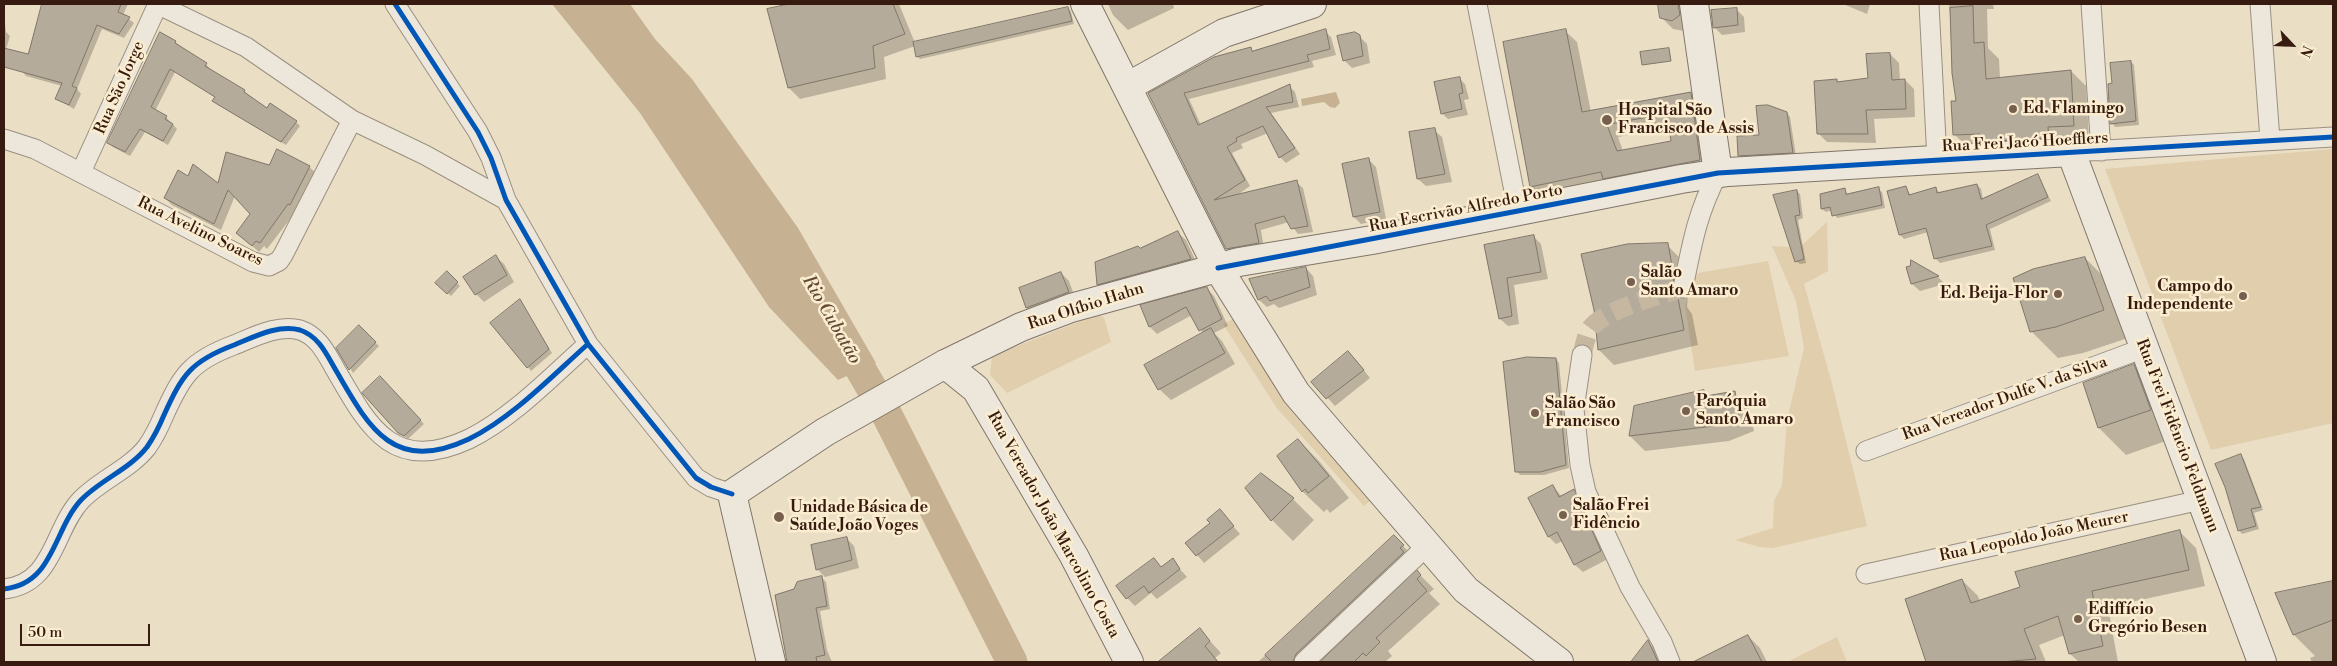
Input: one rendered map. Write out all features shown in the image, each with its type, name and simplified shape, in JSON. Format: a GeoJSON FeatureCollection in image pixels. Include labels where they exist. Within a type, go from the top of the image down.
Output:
{"type":"FeatureCollection","features":[{"type":"Feature","properties":{"kind":"main road"},"geometry":{"type":"LineString","coordinates":[[1085,4],[1218,268],[1296,392],[1458,578],[1466,590],[1559,662]]}},
{"type":"Feature","properties":{"kind":"main road"},"geometry":{"type":"LineString","coordinates":[[1127,87],[1224,33],[1312,4]]}},
{"type":"Feature","properties":{"kind":"main road"},"geometry":{"type":"LineString","coordinates":[[1694,4],[1718,173]]}},
{"type":"Feature","properties":{"kind":"main road","name":"Rua Frei Jacó Hoefflers"},"geometry":{"type":"LineString","coordinates":[[1718,173],[2071,152]]}},
{"type":"Feature","properties":{"kind":"main road","name":"Rua Frei Fidêncio Feldmann"},"geometry":{"type":"LineString","coordinates":[[2071,152],[2262,662]]}},
{"type":"Feature","properties":{"kind":"main road","name":"Rua Escrivão Alfredo Porto"},"geometry":{"type":"LineString","coordinates":[[1218,268],[1718,173]]}},
{"type":"Feature","properties":{"kind":"main road","name":"Rua Olíbio Hahn"},"geometry":{"type":"LineString","coordinates":[[732,494],[825,432],[976,348],[1038,320],[1071,308],[1218,268]]}},
{"type":"Feature","properties":{"kind":"main road","name":"Rua Vereador João Marcolino Costa"},"geometry":{"type":"LineString","coordinates":[[976,348],[974,368],[976,389],[1074,556],[1129,662]]}},
{"type":"Feature","properties":{"kind":"main road","name":"Rua Vereador João Marcolino Costa"},"geometry":{"type":"LineString","coordinates":[[939,369],[976,389]]}},
{"type":"Feature","properties":{"kind":"main road"},"geometry":{"type":"LineString","coordinates":[[732,494],[771,662]]}},
{"type":"Feature","properties":{"kind":"street"},"geometry":{"type":"LineString","coordinates":[[158,4],[246,47],[352,120],[425,155],[506,200]]}},
{"type":"Feature","properties":{"kind":"street","name":"Rua São Jorge"},"geometry":{"type":"LineString","coordinates":[[81,172],[158,4]]}},
{"type":"Feature","properties":{"kind":"street"},"geometry":{"type":"LineString","coordinates":[[395,4],[478,132],[491,158],[506,200],[588,344],[696,478],[711,487],[732,494]]}},
{"type":"Feature","properties":{"kind":"street"},"geometry":{"type":"LineString","coordinates":[[1477,4],[1518,211]]}},
{"type":"Feature","properties":{"kind":"street"},"geometry":{"type":"LineString","coordinates":[[1929,4],[1938,160]]}},
{"type":"Feature","properties":{"kind":"street"},"geometry":{"type":"LineString","coordinates":[[2091,4],[2101,151]]}},
{"type":"Feature","properties":{"kind":"street"},"geometry":{"type":"LineString","coordinates":[[2260,4],[2270,140]]}},
{"type":"Feature","properties":{"kind":"street","name":"Rua Avelino Soares"},"geometry":{"type":"LineString","coordinates":[[4,139],[35,149],[253,262],[269,266],[279,261],[283,255],[352,120]]}},
{"type":"Feature","properties":{"kind":"street","name":"Rua Frei Jacó Hoefflers"},"geometry":{"type":"LineString","coordinates":[[2071,152],[2333,137]]}},
{"type":"Feature","properties":{"kind":"street"},"geometry":{"type":"LineString","coordinates":[[1683,288],[1696,224],[1704,201],[1718,173]]}},
{"type":"Feature","properties":{"kind":"street"},"geometry":{"type":"LineString","coordinates":[[4,589],[19,586],[36,576],[47,562],[79,502],[101,482],[145,450],[154,437],[177,386],[184,376],[196,364],[229,347],[267,332],[293,329],[307,333],[322,346],[360,412],[375,431],[388,441],[405,448],[426,451],[448,447],[488,428],[588,344]]}},
{"type":"Feature","properties":{"kind":"street","name":"Rua Vereador Dulfe V. da Silva"},"geometry":{"type":"LineString","coordinates":[[1866,451],[2144,348]]}},
{"type":"Feature","properties":{"kind":"street"},"geometry":{"type":"LineString","coordinates":[[1582,355],[1574,409],[1580,465],[1586,492],[1630,587],[1662,642],[1670,662]]}},
{"type":"Feature","properties":{"kind":"street","name":"Rua Leopoldo João Meurer"},"geometry":{"type":"LineString","coordinates":[[1866,574],[2201,500]]}},
{"type":"Feature","properties":{"kind":"street"},"geometry":{"type":"LineString","coordinates":[[1304,662],[1428,545]]}},
{"type":"Feature","properties":{"kind":"shaded area","name":"Campo do Independente"},"geometry":{"type":"Polygon","coordinates":[[[2333,149],[2333,423],[2211,450],[2105,169],[2333,149]]]}},
{"type":"Feature","properties":{"kind":"shaded area"},"geometry":{"type":"Polygon","coordinates":[[[1827,222],[1828,271],[1804,284],[1832,384],[1867,526],[1773,548],[1760,547],[1735,540],[1773,528],[1774,501],[1782,485],[1787,420],[1804,348],[1796,301],[1772,246],[1799,248],[1827,222]]]}},
{"type":"Feature","properties":{"kind":"shaded area"},"geometry":{"type":"Polygon","coordinates":[[[1768,261],[1789,356],[1695,371],[1685,305],[1692,283],[1698,273],[1768,261]]]}},
{"type":"Feature","properties":{"kind":"shaded area"},"geometry":{"type":"Polygon","coordinates":[[[1099,314],[1104,318],[1111,342],[1007,393],[990,375],[992,356],[1099,314]]]}},
{"type":"Feature","properties":{"kind":"shaded area"},"geometry":{"type":"Polygon","coordinates":[[[1240,315],[1378,494],[1364,506],[1276,407],[1223,324],[1240,315]]]}},
{"type":"Feature","properties":{"kind":"shaded area"},"geometry":{"type":"Polygon","coordinates":[[[1837,637],[1847,662],[1792,662],[1791,660],[1837,637]]]}},
{"type":"Feature","properties":{"kind":"water"},"geometry":{"type":"Polygon","coordinates":[[[552,4],[630,4],[655,39],[692,79],[798,228],[876,363],[838,380],[769,307],[640,113],[552,4]]]}},
{"type":"Feature","properties":{"kind":"water"},"geometry":{"type":"Polygon","coordinates":[[[1336,92],[1340,103],[1335,108],[1330,107],[1324,102],[1302,106],[1301,99],[1336,92]]]}},
{"type":"Feature","properties":{"kind":"building"},"geometry":{"type":"Polygon","coordinates":[[[42,4],[121,4],[118,12],[130,17],[119,34],[97,25],[72,86],[77,88],[69,105],[55,99],[62,83],[4,67],[4,48],[28,54],[42,4]]]}},
{"type":"Feature","properties":{"kind":"building"},"geometry":{"type":"Polygon","coordinates":[[[789,4],[893,4],[905,34],[873,46],[875,68],[788,88],[767,9],[789,4]]]}},
{"type":"Feature","properties":{"kind":"building"},"geometry":{"type":"Polygon","coordinates":[[[1658,4],[1678,4],[1680,15],[1672,21],[1660,18],[1658,4]]]}},
{"type":"Feature","properties":{"kind":"building"},"geometry":{"type":"Polygon","coordinates":[[[1973,6],[1974,43],[1984,42],[1986,79],[2071,70],[2074,126],[2048,127],[2049,138],[1981,142],[1980,134],[1953,135],[1951,101],[1956,101],[1952,73],[1950,8],[1973,6]]]}},
{"type":"Feature","properties":{"kind":"building"},"geometry":{"type":"Polygon","coordinates":[[[1068,7],[1072,21],[916,57],[913,42],[1068,7]]]}},
{"type":"Feature","properties":{"kind":"building"},"geometry":{"type":"Polygon","coordinates":[[[1737,8],[1738,25],[1713,28],[1711,10],[1737,8]]]}},
{"type":"Feature","properties":{"kind":"building"},"geometry":{"type":"Polygon","coordinates":[[[1326,29],[1330,49],[1307,55],[1309,61],[1184,93],[1198,125],[1290,84],[1293,102],[1266,107],[1295,148],[1279,158],[1263,126],[1236,138],[1237,141],[1227,147],[1245,180],[1214,200],[1297,180],[1308,226],[1291,229],[1284,216],[1255,224],[1259,243],[1226,249],[1148,93],[1214,57],[1251,47],[1252,51],[1326,29]]]}},
{"type":"Feature","properties":{"kind":"building"},"geometry":{"type":"Polygon","coordinates":[[[1566,29],[1582,112],[1691,92],[1700,160],[1603,179],[1601,172],[1530,187],[1503,42],[1566,29]],[[1666,114],[1607,125],[1617,151],[1671,141],[1666,114]]]}},
{"type":"Feature","properties":{"kind":"building"},"geometry":{"type":"Polygon","coordinates":[[[160,32],[207,63],[205,66],[245,90],[244,92],[267,108],[270,103],[297,121],[281,142],[212,101],[215,97],[170,69],[151,107],[167,116],[165,119],[173,124],[163,141],[140,129],[125,152],[107,143],[160,32]]]}},
{"type":"Feature","properties":{"kind":"building"},"geometry":{"type":"Polygon","coordinates":[[[1355,32],[1360,35],[1363,56],[1343,61],[1337,36],[1355,32]]]}},
{"type":"Feature","properties":{"kind":"building"},"geometry":{"type":"Polygon","coordinates":[[[1669,48],[1671,61],[1642,65],[1640,52],[1669,48]]]}},
{"type":"Feature","properties":{"kind":"building"},"geometry":{"type":"Polygon","coordinates":[[[1890,53],[1892,80],[1905,79],[1906,109],[1866,110],[1868,134],[1817,134],[1814,81],[1837,79],[1837,82],[1868,78],[1866,54],[1890,53]]]}},
{"type":"Feature","properties":{"kind":"building"},"geometry":{"type":"Polygon","coordinates":[[[2131,61],[2136,121],[2110,124],[2108,84],[2112,83],[2110,63],[2131,61]]]}},
{"type":"Feature","properties":{"kind":"building"},"geometry":{"type":"Polygon","coordinates":[[[1460,77],[1463,93],[1459,94],[1462,109],[1441,114],[1434,82],[1460,77]]]}},
{"type":"Feature","properties":{"kind":"building"},"geometry":{"type":"Polygon","coordinates":[[[1768,105],[1787,112],[1793,153],[1738,156],[1737,136],[1759,135],[1756,106],[1768,105]]]}},
{"type":"Feature","properties":{"kind":"building"},"geometry":{"type":"Polygon","coordinates":[[[1435,128],[1445,174],[1417,179],[1409,132],[1435,128]]]}},
{"type":"Feature","properties":{"kind":"building"},"geometry":{"type":"Polygon","coordinates":[[[277,149],[310,166],[290,205],[288,204],[260,243],[256,241],[252,246],[236,233],[250,214],[228,190],[214,224],[164,198],[178,170],[188,176],[193,164],[218,183],[226,152],[269,165],[277,149]]]}},
{"type":"Feature","properties":{"kind":"building"},"geometry":{"type":"Polygon","coordinates":[[[1369,158],[1380,212],[1353,217],[1342,164],[1369,158]]]}},
{"type":"Feature","properties":{"kind":"building"},"geometry":{"type":"Polygon","coordinates":[[[2038,174],[2048,197],[1986,225],[1992,246],[1934,259],[1926,228],[1899,235],[1887,191],[1906,186],[1909,195],[1936,187],[1937,193],[1977,184],[1981,199],[2038,174]]]}},
{"type":"Feature","properties":{"kind":"building"},"geometry":{"type":"Polygon","coordinates":[[[1879,187],[1882,205],[1832,216],[1830,207],[1821,209],[1820,194],[1845,188],[1846,194],[1879,187]]]}},
{"type":"Feature","properties":{"kind":"building"},"geometry":{"type":"Polygon","coordinates":[[[1797,190],[1800,215],[1795,216],[1804,259],[1795,262],[1773,195],[1797,190]]]}},
{"type":"Feature","properties":{"kind":"building"},"geometry":{"type":"Polygon","coordinates":[[[1178,231],[1191,259],[1097,285],[1095,262],[1138,246],[1140,248],[1178,231]]]}},
{"type":"Feature","properties":{"kind":"building"},"geometry":{"type":"Polygon","coordinates":[[[1534,235],[1541,272],[1507,278],[1512,316],[1499,319],[1484,245],[1534,235]]]}},
{"type":"Feature","properties":{"kind":"building","name":"Salão Santo Amaro"},"geometry":{"type":"Polygon","coordinates":[[[1668,243],[1674,277],[1672,291],[1678,298],[1684,330],[1598,350],[1594,310],[1581,254],[1627,244],[1668,243]]]}},
{"type":"Feature","properties":{"kind":"building"},"geometry":{"type":"Polygon","coordinates":[[[496,255],[507,275],[475,295],[463,277],[496,255]]]}},
{"type":"Feature","properties":{"kind":"building","name":"Ed. Beija-Flor"},"geometry":{"type":"Polygon","coordinates":[[[2085,257],[2104,310],[2056,327],[2030,332],[2013,278],[2033,269],[2085,257]]]}},
{"type":"Feature","properties":{"kind":"building"},"geometry":{"type":"Polygon","coordinates":[[[1911,260],[1939,276],[1911,284],[1906,267],[1910,266],[1911,260]]]}},
{"type":"Feature","properties":{"kind":"building"},"geometry":{"type":"Polygon","coordinates":[[[1306,267],[1310,287],[1270,301],[1266,296],[1258,300],[1249,279],[1306,267]]]}},
{"type":"Feature","properties":{"kind":"building"},"geometry":{"type":"Polygon","coordinates":[[[447,271],[458,282],[447,294],[435,283],[447,271]]]}},
{"type":"Feature","properties":{"kind":"building"},"geometry":{"type":"Polygon","coordinates":[[[1061,272],[1069,292],[1026,308],[1019,288],[1061,272]]]}},
{"type":"Feature","properties":{"kind":"building"},"geometry":{"type":"Polygon","coordinates":[[[1207,287],[1222,319],[1199,331],[1186,307],[1149,327],[1140,305],[1207,287]]]}},
{"type":"Feature","properties":{"kind":"building"},"geometry":{"type":"Polygon","coordinates":[[[520,299],[549,349],[527,368],[490,323],[520,299]]]}},
{"type":"Feature","properties":{"kind":"building"},"geometry":{"type":"Polygon","coordinates":[[[359,325],[376,342],[349,370],[336,348],[359,325]]]}},
{"type":"Feature","properties":{"kind":"building"},"geometry":{"type":"Polygon","coordinates":[[[1211,328],[1225,353],[1158,390],[1144,365],[1211,328]]]}},
{"type":"Feature","properties":{"kind":"building"},"geometry":{"type":"Polygon","coordinates":[[[1348,351],[1364,370],[1326,399],[1311,382],[1348,351]]]}},
{"type":"Feature","properties":{"kind":"building","name":"Salão São Francisco"},"geometry":{"type":"Polygon","coordinates":[[[1527,357],[1556,358],[1566,465],[1540,472],[1515,472],[1503,362],[1527,357]]]}},
{"type":"Feature","properties":{"kind":"building"},"geometry":{"type":"Polygon","coordinates":[[[2134,364],[2151,410],[2098,428],[2083,383],[2134,364]]]}},
{"type":"Feature","properties":{"kind":"building"},"geometry":{"type":"Polygon","coordinates":[[[380,376],[421,420],[404,436],[398,433],[362,393],[380,376]]]}},
{"type":"Feature","properties":{"kind":"building","name":"Paróquia Santo Amaro"},"geometry":{"type":"Polygon","coordinates":[[[1704,390],[1706,396],[1735,391],[1739,416],[1714,426],[1629,436],[1634,406],[1704,390]]]}},
{"type":"Feature","properties":{"kind":"building"},"geometry":{"type":"Polygon","coordinates":[[[1298,439],[1329,476],[1308,493],[1305,489],[1302,492],[1277,456],[1298,439]]]}},
{"type":"Feature","properties":{"kind":"building"},"geometry":{"type":"Polygon","coordinates":[[[2241,454],[2261,507],[2251,509],[2256,526],[2238,531],[2225,487],[2215,464],[2241,454]]]}},
{"type":"Feature","properties":{"kind":"building"},"geometry":{"type":"Polygon","coordinates":[[[1261,473],[1294,498],[1271,521],[1245,488],[1261,473]]]}},
{"type":"Feature","properties":{"kind":"building","name":"Salão Frei Fidêncio"},"geometry":{"type":"Polygon","coordinates":[[[1553,485],[1559,497],[1574,489],[1601,551],[1574,565],[1557,532],[1548,537],[1528,498],[1553,485]]]}},
{"type":"Feature","properties":{"kind":"building"},"geometry":{"type":"Polygon","coordinates":[[[1220,509],[1234,526],[1196,556],[1185,543],[1210,523],[1207,520],[1220,509]]]}},
{"type":"Feature","properties":{"kind":"building"},"geometry":{"type":"Polygon","coordinates":[[[2180,530],[2189,570],[2092,591],[2103,646],[2069,654],[2058,616],[2024,629],[2036,659],[2001,662],[1926,662],[1905,599],[1962,579],[1971,603],[2020,587],[2015,572],[2180,530]]]}},
{"type":"Feature","properties":{"kind":"building"},"geometry":{"type":"Polygon","coordinates":[[[1394,535],[1404,545],[1400,548],[1404,552],[1296,654],[1293,662],[1272,662],[1265,655],[1394,535]]]}},
{"type":"Feature","properties":{"kind":"building"},"geometry":{"type":"Polygon","coordinates":[[[847,537],[852,560],[816,570],[811,545],[847,537]]]}},
{"type":"Feature","properties":{"kind":"building"},"geometry":{"type":"Polygon","coordinates":[[[1154,558],[1161,567],[1173,558],[1180,569],[1149,593],[1144,586],[1126,599],[1116,586],[1154,558]]]}},
{"type":"Feature","properties":{"kind":"building"},"geometry":{"type":"Polygon","coordinates":[[[1417,570],[1421,575],[1417,579],[1427,591],[1376,638],[1380,642],[1366,656],[1363,653],[1354,662],[1320,662],[1417,570]]]}},
{"type":"Feature","properties":{"kind":"building"},"geometry":{"type":"Polygon","coordinates":[[[822,576],[827,606],[816,608],[825,655],[816,657],[817,662],[787,662],[775,595],[794,589],[797,582],[822,576]]]}},
{"type":"Feature","properties":{"kind":"building"},"geometry":{"type":"Polygon","coordinates":[[[2333,581],[2333,620],[2293,635],[2275,593],[2333,581]]]}},
{"type":"Feature","properties":{"kind":"building"},"geometry":{"type":"Polygon","coordinates":[[[1200,628],[1210,641],[1205,646],[1218,662],[1158,662],[1200,628]]]}},
{"type":"Feature","properties":{"kind":"building"},"geometry":{"type":"Polygon","coordinates":[[[1748,635],[1762,662],[1693,662],[1735,641],[1748,635]]]}},
{"type":"Feature","properties":{"kind":"building"},"geometry":{"type":"Polygon","coordinates":[[[1648,640],[1658,662],[1631,662],[1648,640]]]}},
{"type":"Feature","properties":{"kind":"waterway","name":"Rio Cubatão"},"geometry":{"type":"LineString","coordinates":[[840,334],[885,411],[1012,662]]}},
{"type":"Feature","properties":{"kind":"tunnel"},"geometry":{"type":"LineString","coordinates":[[1582,355],[1590,329],[1597,322],[1633,304],[1683,288]]}},
{"type":"Feature","properties":{"kind":"cycle path"},"geometry":{"type":"LineString","coordinates":[[395,4],[478,132],[491,158],[506,200],[588,344],[696,478],[711,487],[732,494]]}},
{"type":"Feature","properties":{"kind":"cycle path"},"geometry":{"type":"LineString","coordinates":[[1218,268],[1718,173],[2333,137]]}},
{"type":"Feature","properties":{"kind":"cycle path"},"geometry":{"type":"LineString","coordinates":[[4,589],[21,585],[43,567],[64,526],[81,500],[140,455],[154,436],[176,389],[183,379],[198,364],[219,351],[275,330],[300,330],[317,341],[346,389],[371,425],[385,439],[401,448],[420,451],[442,449],[469,439],[501,420],[531,396],[588,344]]}},
{"type":"Feature","properties":{"kind":"place","name":"Ed. Flamingo"},"geometry":{"type":"Point","coordinates":[2013,109]}},
{"type":"Feature","properties":{"kind":"place","name":"Hospital São Francisco de Assis"},"geometry":{"type":"Point","coordinates":[1607,120]}},
{"type":"Feature","properties":{"kind":"place","name":"Salão Santo Amaro"},"geometry":{"type":"Point","coordinates":[1631,282]}},
{"type":"Feature","properties":{"kind":"place","name":"Ed. Beija-Flor"},"geometry":{"type":"Point","coordinates":[2058,294]}},
{"type":"Feature","properties":{"kind":"place","name":"Campo do Independente"},"geometry":{"type":"Point","coordinates":[2243,296]}},
{"type":"Feature","properties":{"kind":"place","name":"Paróquia Santo Amaro"},"geometry":{"type":"Point","coordinates":[1686,411]}},
{"type":"Feature","properties":{"kind":"place","name":"Salão São Francisco"},"geometry":{"type":"Point","coordinates":[1535,413]}},
{"type":"Feature","properties":{"kind":"place","name":"Salão Frei Fidêncio"},"geometry":{"type":"Point","coordinates":[1563,515]}},
{"type":"Feature","properties":{"kind":"place","name":"Unidade Básica de Saúde João Voges"},"geometry":{"type":"Point","coordinates":[779,517]}},
{"type":"Feature","properties":{"kind":"place","name":"Ediffício Gregório Besen"},"geometry":{"type":"Point","coordinates":[2078,619]}}]}
